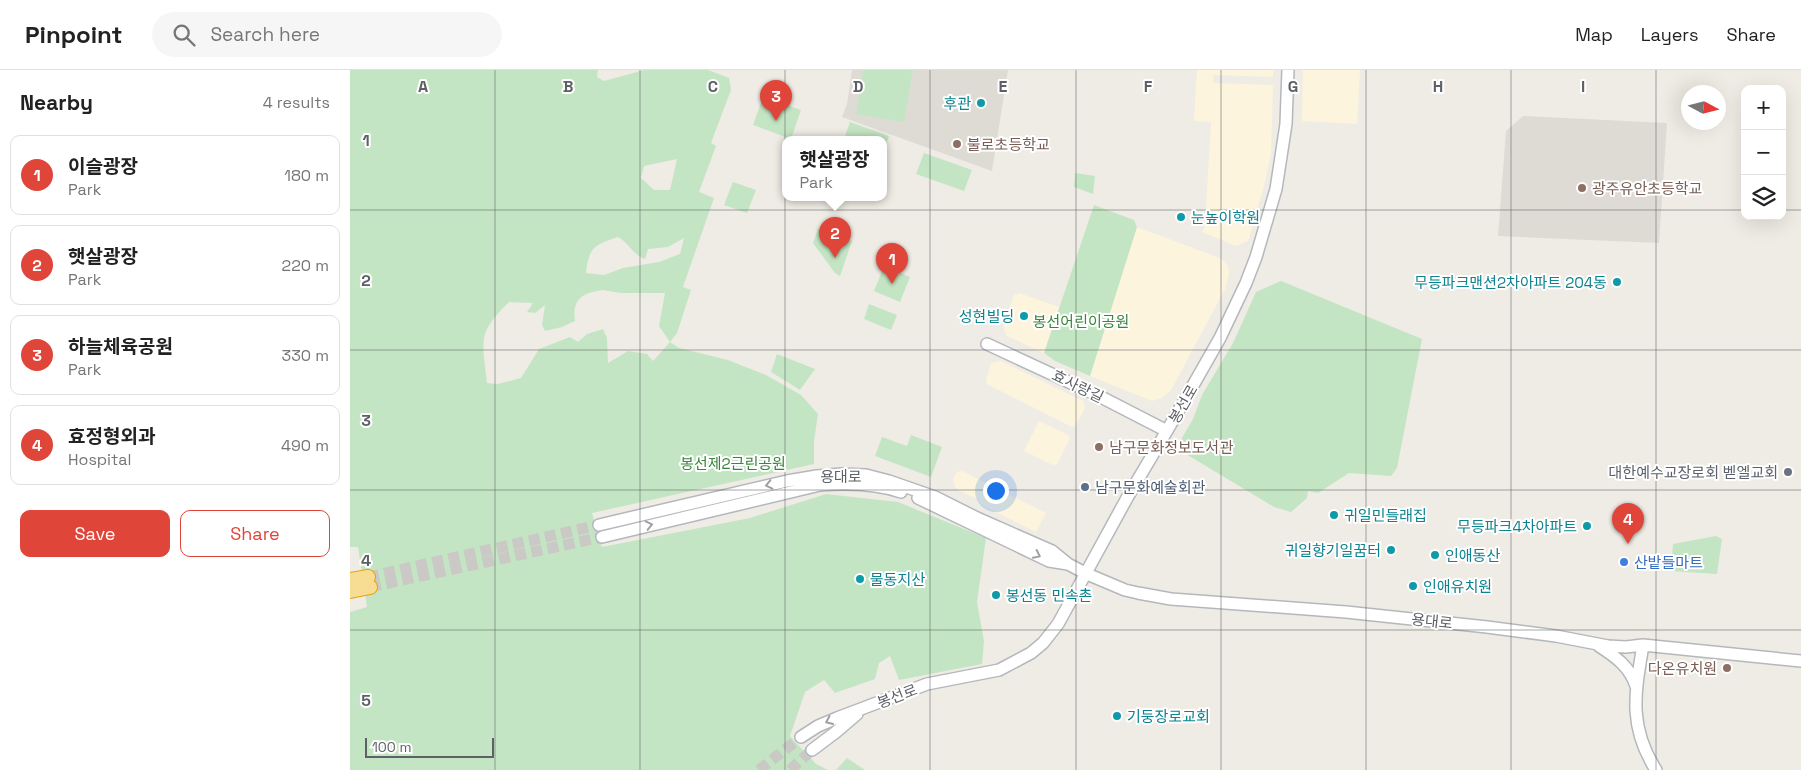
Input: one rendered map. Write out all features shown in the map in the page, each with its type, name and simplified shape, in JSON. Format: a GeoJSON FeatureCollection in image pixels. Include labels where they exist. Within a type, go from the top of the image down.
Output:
{"type":"FeatureCollection","features":[{"type":"Feature","properties":{"kind":"highway"},"geometry":{"type":"LineString","coordinates":[[350,580],[369,582],[350,591]]}},
{"type":"Feature","properties":{"kind":"street","name":"봉선로"},"geometry":{"type":"LineString","coordinates":[[860,711],[927,684],[999,670],[1020,660],[1043,643],[1058,624],[1127,498],[1220,338],[1256,257],[1270,213],[1280,166],[1286,124],[1288,70]]}},
{"type":"Feature","properties":{"kind":"street","name":"효사랑길"},"geometry":{"type":"LineString","coordinates":[[988,344],[1167,431]]}},
{"type":"Feature","properties":{"kind":"street","name":"용대로"},"geometry":{"type":"LineString","coordinates":[[600,531],[820,485],[866,485],[892,489],[922,500],[1049,561],[1068,564],[1124,590],[1171,599],[1231,602],[1423,620],[1527,632],[1626,647],[1643,645],[1801,661]]}},
{"type":"Feature","properties":{"kind":"street"},"geometry":{"type":"LineString","coordinates":[[1593,643],[1621,662],[1634,678],[1636,686]]}},
{"type":"Feature","properties":{"kind":"street"},"geometry":{"type":"LineString","coordinates":[[1643,645],[1636,686],[1635,706],[1638,728],[1649,759],[1656,770]]}},
{"type":"Feature","properties":{"kind":"street"},"geometry":{"type":"LineString","coordinates":[[801,737],[818,726],[836,718],[860,711]]}},
{"type":"Feature","properties":{"kind":"street"},"geometry":{"type":"LineString","coordinates":[[812,750],[860,711]]}},
{"type":"Feature","properties":{"kind":"shaded area","name":"불로초등학교"},"geometry":{"type":"Polygon","coordinates":[[[852,70],[1008,70],[992,171],[842,117],[847,104],[852,70]]]}},
{"type":"Feature","properties":{"kind":"shaded area"},"geometry":{"type":"Polygon","coordinates":[[[1197,70],[1273,70],[1273,77],[1213,75],[1213,83],[1273,85],[1271,153],[1264,186],[1248,241],[1236,246],[1202,232],[1205,226],[1211,122],[1194,121],[1197,70]]]}},
{"type":"Feature","properties":{"kind":"shaded area"},"geometry":{"type":"Polygon","coordinates":[[[1303,70],[1360,70],[1357,124],[1302,121],[1303,70]]]}},
{"type":"Feature","properties":{"kind":"shaded area","name":"광주유안초등학교"},"geometry":{"type":"Polygon","coordinates":[[[1523,116],[1667,123],[1659,243],[1498,236],[1506,131],[1523,116]]]}},
{"type":"Feature","properties":{"kind":"shaded area"},"geometry":{"type":"Polygon","coordinates":[[[1137,227],[1222,259],[1228,267],[1229,273],[1225,289],[1171,390],[1162,398],[1152,401],[1090,376],[1137,227]]]}},
{"type":"Feature","properties":{"kind":"shaded area","name":"성현빌딩"},"geometry":{"type":"Polygon","coordinates":[[[1019,293],[1059,307],[1044,353],[1007,336],[1003,326],[1014,295],[1019,293]]]}},
{"type":"Feature","properties":{"kind":"shaded area"},"geometry":{"type":"Polygon","coordinates":[[[1001,361],[1083,401],[1085,408],[1075,426],[1072,427],[987,384],[986,381],[991,363],[1001,361]]]}},
{"type":"Feature","properties":{"kind":"shaded area"},"geometry":{"type":"Polygon","coordinates":[[[1039,421],[1068,435],[1070,439],[1057,464],[1053,465],[1024,451],[1039,421]]]}},
{"type":"Feature","properties":{"kind":"shaded area"},"geometry":{"type":"Polygon","coordinates":[[[962,471],[1046,513],[1036,532],[982,505],[977,499],[958,490],[954,485],[953,479],[957,472],[962,471]]]}},
{"type":"Feature","properties":{"kind":"green space","name":"봉선제2근린공원"},"geometry":{"type":"Polygon","coordinates":[[[350,70],[598,70],[597,77],[604,81],[644,70],[708,70],[729,78],[731,90],[711,143],[716,146],[699,192],[714,198],[683,287],[691,290],[677,333],[670,342],[679,348],[728,360],[766,375],[801,395],[818,414],[814,441],[814,464],[592,513],[602,547],[750,518],[826,494],[898,502],[986,538],[977,602],[984,641],[982,664],[899,680],[890,656],[879,663],[875,679],[835,693],[824,680],[805,692],[790,736],[816,764],[828,770],[350,770],[350,612],[367,607],[358,547],[350,547],[350,70]],[[677,159],[644,166],[641,178],[654,190],[670,190],[677,159]],[[618,237],[598,245],[591,252],[586,273],[604,275],[623,268],[659,262],[680,254],[684,238],[668,247],[648,249],[645,259],[637,255],[618,237]],[[603,290],[590,293],[580,298],[577,302],[575,321],[562,327],[545,331],[542,325],[545,305],[535,313],[527,312],[533,303],[509,302],[492,321],[484,340],[487,383],[498,384],[521,378],[539,349],[570,337],[578,342],[587,334],[603,329],[607,338],[608,363],[628,351],[647,354],[653,361],[670,342],[659,326],[665,293],[621,293],[603,290]]]}},
{"type":"Feature","properties":{"kind":"green space"},"geometry":{"type":"Polygon","coordinates":[[[863,70],[913,70],[904,122],[856,114],[863,70]]]}},
{"type":"Feature","properties":{"kind":"green space"},"geometry":{"type":"Polygon","coordinates":[[[763,97],[801,110],[792,136],[783,136],[753,125],[763,97]]]}},
{"type":"Feature","properties":{"kind":"green space"},"geometry":{"type":"Polygon","coordinates":[[[850,122],[889,136],[887,141],[887,136],[845,136],[850,122]]]}},
{"type":"Feature","properties":{"kind":"green space"},"geometry":{"type":"Polygon","coordinates":[[[924,153],[972,170],[964,191],[916,174],[924,153]]]}},
{"type":"Feature","properties":{"kind":"green space"},"geometry":{"type":"Polygon","coordinates":[[[1075,173],[1095,176],[1093,194],[1074,187],[1075,173]]]}},
{"type":"Feature","properties":{"kind":"green space"},"geometry":{"type":"Polygon","coordinates":[[[733,182],[756,190],[747,213],[724,205],[733,182]]]}},
{"type":"Feature","properties":{"kind":"green space","name":"봉선어린이공원"},"geometry":{"type":"Polygon","coordinates":[[[1094,205],[1134,220],[1137,227],[1090,376],[1055,361],[1044,353],[1094,205]]]}},
{"type":"Feature","properties":{"kind":"green space"},"geometry":{"type":"Polygon","coordinates":[[[818,229],[852,241],[840,276],[835,273],[813,243],[818,229]]]}},
{"type":"Feature","properties":{"kind":"green space"},"geometry":{"type":"Polygon","coordinates":[[[884,266],[910,277],[900,302],[874,291],[884,266]]]}},
{"type":"Feature","properties":{"kind":"green space"},"geometry":{"type":"Polygon","coordinates":[[[1281,281],[1422,339],[1397,468],[1391,476],[1349,473],[1318,493],[1308,491],[1307,498],[1291,512],[1274,507],[1176,448],[1193,419],[1202,395],[1233,343],[1256,292],[1281,281]]]}},
{"type":"Feature","properties":{"kind":"green space"},"geometry":{"type":"Polygon","coordinates":[[[869,304],[897,315],[891,330],[864,319],[869,304]]]}},
{"type":"Feature","properties":{"kind":"green space"},"geometry":{"type":"Polygon","coordinates":[[[777,354],[815,369],[800,390],[771,372],[777,354]]]}},
{"type":"Feature","properties":{"kind":"green space"},"geometry":{"type":"Polygon","coordinates":[[[911,435],[942,447],[931,477],[875,456],[882,437],[907,446],[911,435]]]}},
{"type":"Feature","properties":{"kind":"green space"},"geometry":{"type":"Polygon","coordinates":[[[1716,536],[1722,539],[1717,574],[1671,571],[1673,544],[1716,536]]]}},
{"type":"Feature","properties":{"kind":"green space"},"geometry":{"type":"Polygon","coordinates":[[[847,758],[865,770],[836,770],[847,758]]]}},
{"type":"Feature","properties":{"kind":"tunnel"},"geometry":{"type":"LineString","coordinates":[[368,577],[599,525]]}},
{"type":"Feature","properties":{"kind":"tunnel"},"geometry":{"type":"LineString","coordinates":[[370,587],[602,537]]}},
{"type":"Feature","properties":{"kind":"tunnel"},"geometry":{"type":"LineString","coordinates":[[759,770],[801,737]]}},
{"type":"Feature","properties":{"kind":"tunnel"},"geometry":{"type":"LineString","coordinates":[[790,770],[812,750]]}},
{"type":"Feature","properties":{"kind":"place","name":"후관"},"geometry":{"type":"Point","coordinates":[981,103]}},
{"type":"Feature","properties":{"kind":"place","name":"하늘체육공원"},"geometry":{"type":"Point","coordinates":[776,121]}},
{"type":"Feature","properties":{"kind":"place","name":"불로초등학교"},"geometry":{"type":"Point","coordinates":[957,144]}},
{"type":"Feature","properties":{"kind":"place","name":"광주유안초등학교"},"geometry":{"type":"Point","coordinates":[1582,188]}},
{"type":"Feature","properties":{"kind":"place","name":"눈높이학원"},"geometry":{"type":"Point","coordinates":[1181,217]}},
{"type":"Feature","properties":{"kind":"place","name":"햇살광장"},"geometry":{"type":"Point","coordinates":[835,258]}},
{"type":"Feature","properties":{"kind":"place","name":"무등파크맨션2차아파트 204동"},"geometry":{"type":"Point","coordinates":[1617,282]}},
{"type":"Feature","properties":{"kind":"place","name":"이슬광장"},"geometry":{"type":"Point","coordinates":[892,284]}},
{"type":"Feature","properties":{"kind":"place","name":"성현빌딩"},"geometry":{"type":"Point","coordinates":[1024,316]}},
{"type":"Feature","properties":{"kind":"place","name":"남구문화정보도서관"},"geometry":{"type":"Point","coordinates":[1099,447]}},
{"type":"Feature","properties":{"kind":"place","name":"대한예수교장로회 벧엘교회"},"geometry":{"type":"Point","coordinates":[1788,472]}},
{"type":"Feature","properties":{"kind":"place","name":"남구문화예술회관"},"geometry":{"type":"Point","coordinates":[1085,487]}},
{"type":"Feature","properties":{"kind":"place","name":"귀일민들래집"},"geometry":{"type":"Point","coordinates":[1334,515]}},
{"type":"Feature","properties":{"kind":"place","name":"무등파크4차아파트"},"geometry":{"type":"Point","coordinates":[1587,526]}},
{"type":"Feature","properties":{"kind":"place","name":"효정형외과"},"geometry":{"type":"Point","coordinates":[1628,544]}},
{"type":"Feature","properties":{"kind":"place","name":"귀일향기일꿈터"},"geometry":{"type":"Point","coordinates":[1391,550]}},
{"type":"Feature","properties":{"kind":"place","name":"인애동산"},"geometry":{"type":"Point","coordinates":[1435,555]}},
{"type":"Feature","properties":{"kind":"place","name":"산밭들마트"},"geometry":{"type":"Point","coordinates":[1624,562]}},
{"type":"Feature","properties":{"kind":"place","name":"물동지산"},"geometry":{"type":"Point","coordinates":[860,579]}},
{"type":"Feature","properties":{"kind":"place","name":"인애유치원"},"geometry":{"type":"Point","coordinates":[1413,586]}},
{"type":"Feature","properties":{"kind":"place","name":"봉선동 민속촌"},"geometry":{"type":"Point","coordinates":[996,595]}},
{"type":"Feature","properties":{"kind":"place","name":"다온유치원"},"geometry":{"type":"Point","coordinates":[1727,668]}},
{"type":"Feature","properties":{"kind":"place","name":"기둥장로교회"},"geometry":{"type":"Point","coordinates":[1117,716]}}]}
